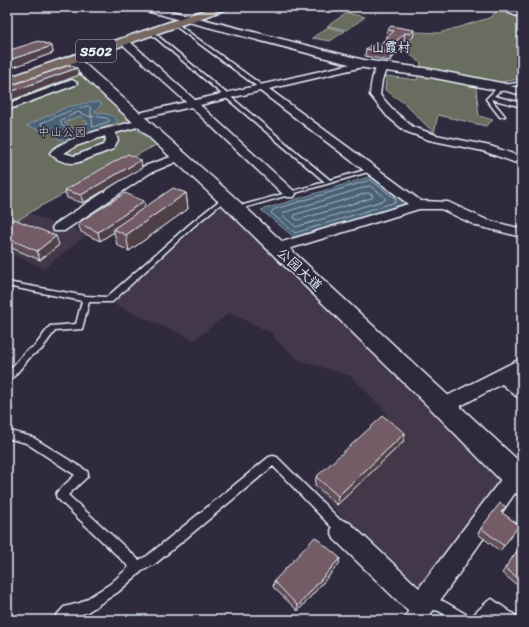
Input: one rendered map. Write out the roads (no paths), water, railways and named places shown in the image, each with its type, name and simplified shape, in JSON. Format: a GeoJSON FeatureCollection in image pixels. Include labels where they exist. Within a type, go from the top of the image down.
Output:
{"type":"FeatureCollection","features":[{"type":"Feature","properties":{"kind":"main road"},"geometry":{"type":"LineString","coordinates":[[134,7],[382,68],[430,73],[501,87]]}},
{"type":"Feature","properties":{"kind":"main road"},"geometry":{"type":"LineString","coordinates":[[143,7],[183,19]]}},
{"type":"Feature","properties":{"kind":"main road","name":"S502"},"geometry":{"type":"LineString","coordinates":[[7,82],[183,19],[209,7]]}},
{"type":"Feature","properties":{"kind":"main road","name":"S502"},"geometry":{"type":"LineString","coordinates":[[7,77],[223,7]]}},
{"type":"Feature","properties":{"kind":"main road","name":"公园大道"},"geometry":{"type":"LineString","coordinates":[[73,60],[230,203],[444,406],[518,480]]}},
{"type":"Feature","properties":{"kind":"street"},"geometry":{"type":"LineString","coordinates":[[499,7],[522,16]]}},
{"type":"Feature","properties":{"kind":"street"},"geometry":{"type":"LineString","coordinates":[[124,41],[290,194]]}},
{"type":"Feature","properties":{"kind":"street"},"geometry":{"type":"LineString","coordinates":[[109,132],[138,120],[192,103],[364,64]]}},
{"type":"Feature","properties":{"kind":"street"},"geometry":{"type":"LineString","coordinates":[[382,68],[377,80],[375,95],[392,114],[409,129],[433,138],[486,148],[522,161]]}},
{"type":"Feature","properties":{"kind":"street"},"geometry":{"type":"LineString","coordinates":[[7,107],[72,82]]}},
{"type":"Feature","properties":{"kind":"street"},"geometry":{"type":"LineString","coordinates":[[261,87],[418,205]]}},
{"type":"Feature","properties":{"kind":"street"},"geometry":{"type":"LineString","coordinates":[[501,87],[522,92]]}},
{"type":"Feature","properties":{"kind":"street"},"geometry":{"type":"LineString","coordinates":[[7,104],[38,96]]}},
{"type":"Feature","properties":{"kind":"street"},"geometry":{"type":"LineString","coordinates":[[59,228],[146,170],[179,157]]}},
{"type":"Feature","properties":{"kind":"street"},"geometry":{"type":"LineString","coordinates":[[277,248],[418,205],[443,205],[482,223],[522,233]]}},
{"type":"Feature","properties":{"kind":"street"},"geometry":{"type":"LineString","coordinates":[[444,406],[522,365]]}},
{"type":"Feature","properties":{"kind":"street"},"geometry":{"type":"LineString","coordinates":[[504,375],[522,391]]}},
{"type":"Feature","properties":{"kind":"street"},"geometry":{"type":"LineString","coordinates":[[342,531],[416,613],[518,480]]}},
{"type":"Feature","properties":{"kind":"lane"},"geometry":{"type":"LineString","coordinates":[[183,19],[261,87]]}},
{"type":"Feature","properties":{"kind":"lane"},"geometry":{"type":"LineString","coordinates":[[151,32],[329,182]]}},
{"type":"Feature","properties":{"kind":"lane"},"geometry":{"type":"LineString","coordinates":[[502,116],[488,99],[501,87],[522,83]]}},
{"type":"Feature","properties":{"kind":"lane"},"geometry":{"type":"LineString","coordinates":[[490,97],[522,105]]}},
{"type":"Feature","properties":{"kind":"lane"},"geometry":{"type":"LineString","coordinates":[[7,284],[86,299],[109,300],[192,224],[230,203],[290,194],[372,170]]}},
{"type":"Feature","properties":{"kind":"lane"},"geometry":{"type":"LineString","coordinates":[[7,379],[29,353],[38,348],[53,328],[79,327],[86,299]]}},
{"type":"Feature","properties":{"kind":"lane"},"geometry":{"type":"LineString","coordinates":[[7,434],[29,440],[83,474],[61,495],[138,567]]}},
{"type":"Feature","properties":{"kind":"lane"},"geometry":{"type":"LineString","coordinates":[[60,620],[68,612],[82,609],[114,588],[138,567],[151,560],[273,460],[342,531]]}},
{"type":"Feature","properties":{"kind":"lane"},"geometry":{"type":"LineString","coordinates":[[416,613],[434,604],[441,606],[465,620]]}},
{"type":"Feature","properties":{"kind":"lane"},"geometry":{"type":"LineString","coordinates":[[476,620],[492,605],[512,620]]}},
{"type":"Feature","properties":{"kind":"water"},"geometry":{"type":"Polygon","coordinates":[[[91,102],[99,102],[102,104],[95,112],[111,115],[118,122],[66,141],[59,139],[52,133],[26,126],[67,107],[91,102]],[[80,116],[64,123],[72,128],[88,123],[80,116]]]}},
{"type":"Feature","properties":{"kind":"water"},"geometry":{"type":"Polygon","coordinates":[[[372,176],[408,203],[294,237],[261,210],[372,176]]]}},
{"type":"Feature","properties":{"kind":"district","name":"山霞村"},"geometry":{"type":"Point","coordinates":[391,47]}},
{"type":"Feature","properties":{"kind":"park label","name":"中山公园"},"geometry":{"type":"Point","coordinates":[62,132]}}]}
